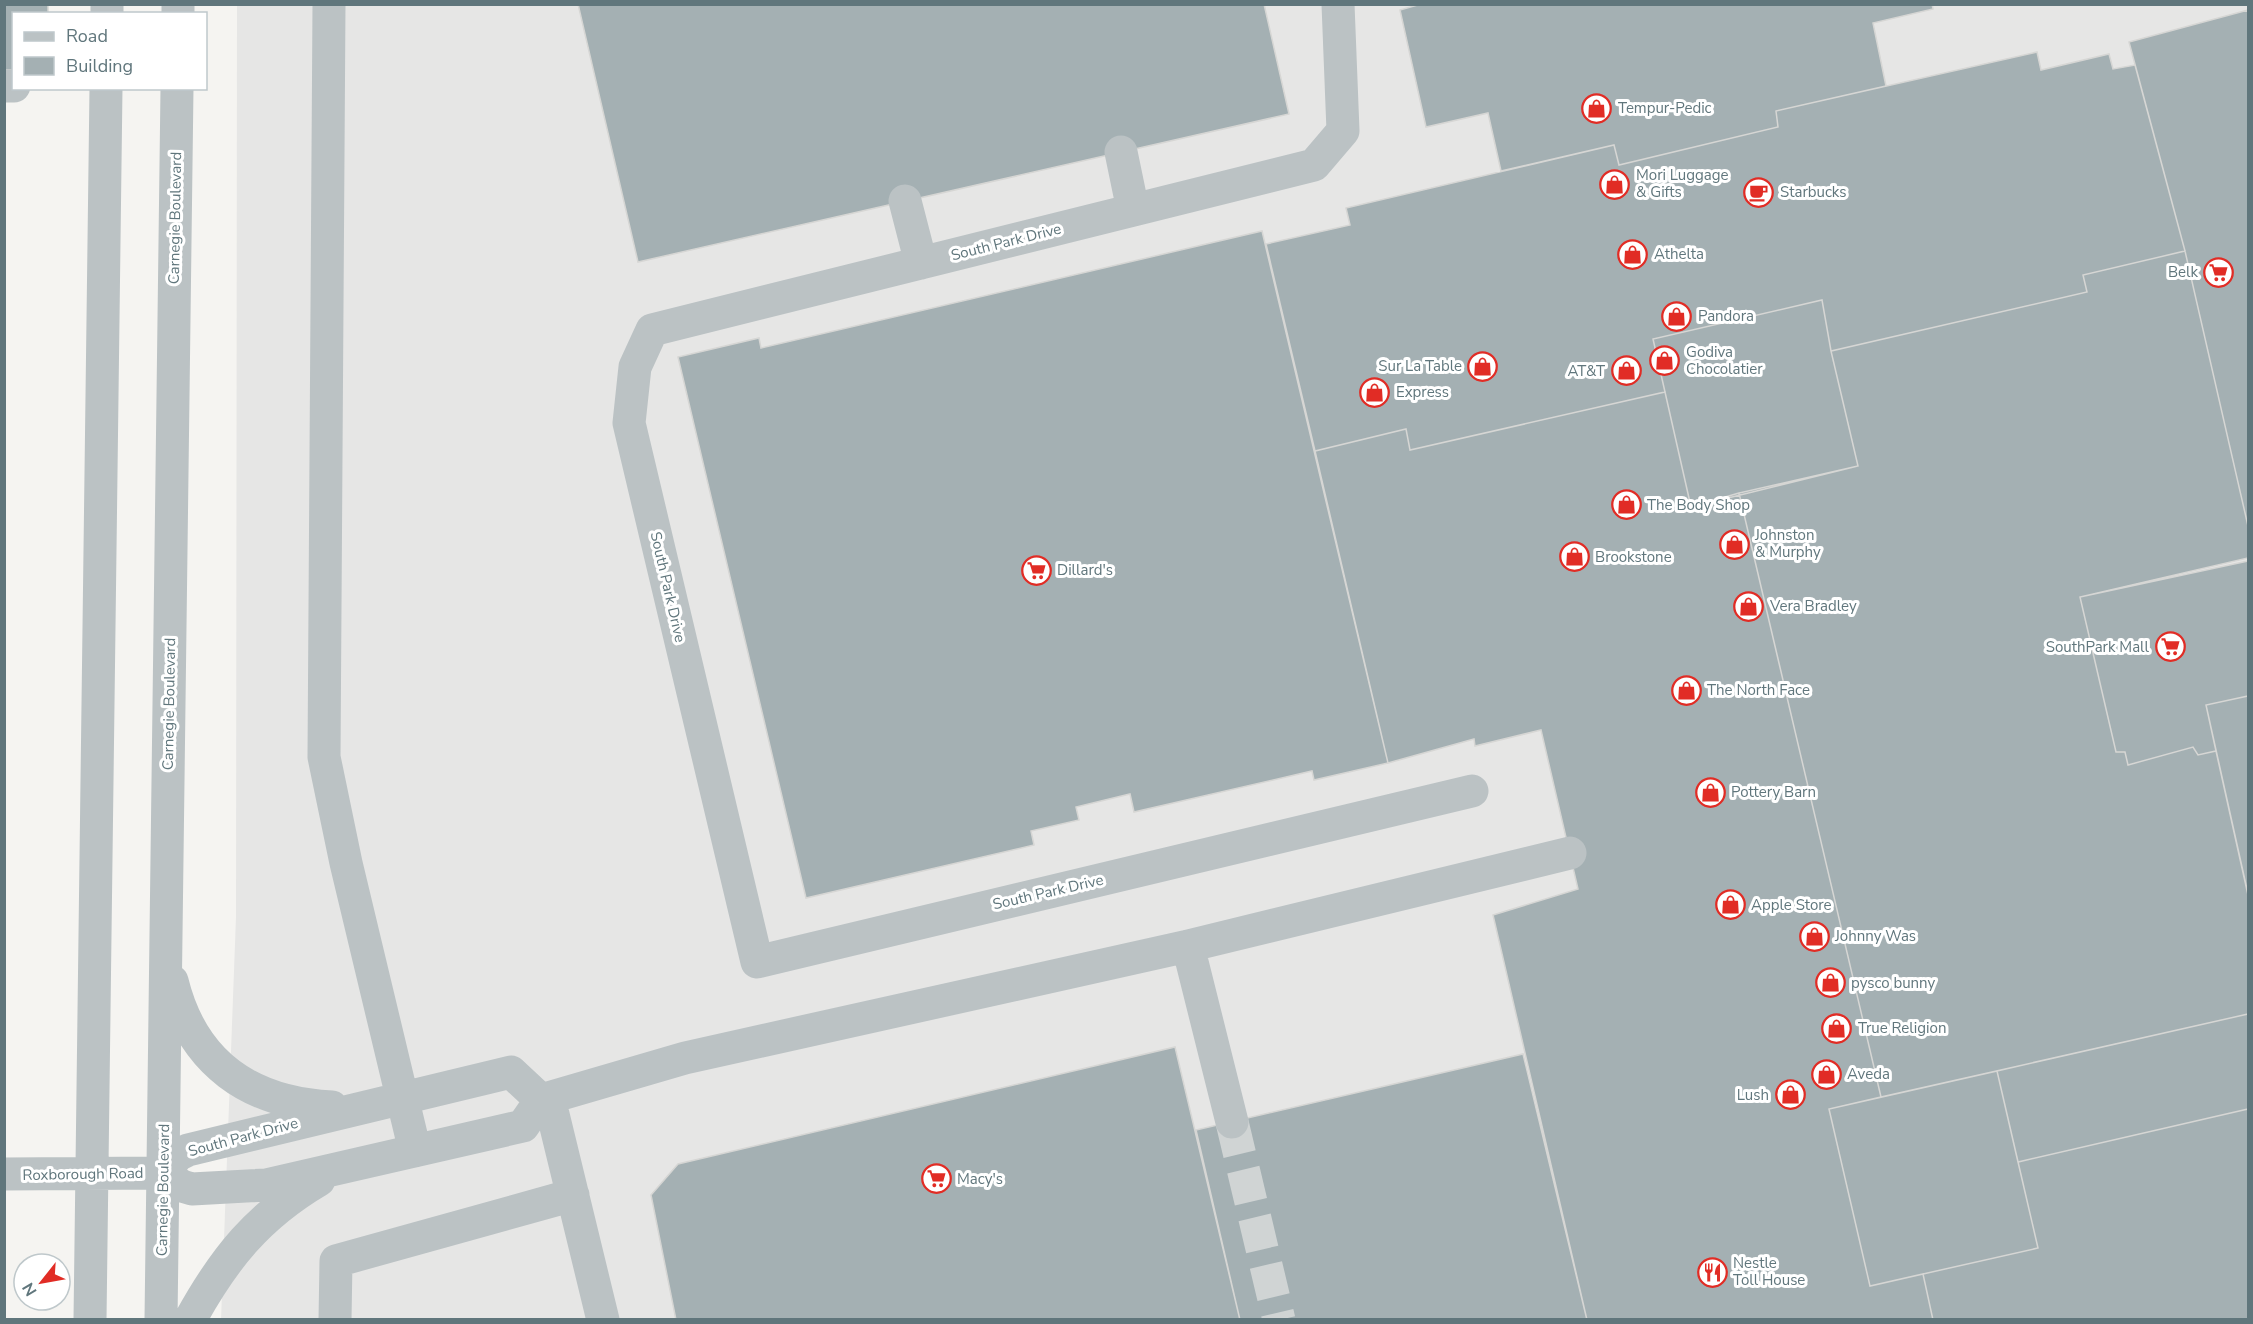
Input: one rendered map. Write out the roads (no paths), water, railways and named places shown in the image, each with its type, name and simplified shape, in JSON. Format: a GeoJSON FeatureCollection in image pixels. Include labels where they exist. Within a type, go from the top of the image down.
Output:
{"type":"FeatureCollection","features":[{"type":"Feature","properties":{"kind":"street"},"geometry":{"type":"LineString","coordinates":[[329,4],[324,757],[346,863],[415,1151]]}},
{"type":"Feature","properties":{"kind":"street","name":"South Park Drive"},"geometry":{"type":"LineString","coordinates":[[1338,4],[1343,131],[1314,165],[652,330],[635,367],[629,423],[757,962],[1472,791]]}},
{"type":"Feature","properties":{"kind":"street"},"geometry":{"type":"LineString","coordinates":[[90,1320],[105,90]]}},
{"type":"Feature","properties":{"kind":"street","name":"Carnegie Boulevard"},"geometry":{"type":"LineString","coordinates":[[161,1320],[177,90]]}},
{"type":"Feature","properties":{"kind":"street"},"geometry":{"type":"LineString","coordinates":[[1121,152],[1133,210]]}},
{"type":"Feature","properties":{"kind":"street"},"geometry":{"type":"LineString","coordinates":[[905,201],[921,263]]}},
{"type":"Feature","properties":{"kind":"street"},"geometry":{"type":"LineString","coordinates":[[162,1173],[182,1186],[206,1190],[266,1185],[342,1168],[524,1126],[545,1099],[685,1058],[1188,946],[1570,853]]}},
{"type":"Feature","properties":{"kind":"street"},"geometry":{"type":"LineString","coordinates":[[1188,946],[1233,1122]]}},
{"type":"Feature","properties":{"kind":"street"},"geometry":{"type":"LineString","coordinates":[[166,950],[173,984],[189,1025],[203,1046],[233,1078],[260,1094],[278,1100],[355,1109]]}},
{"type":"Feature","properties":{"kind":"street","name":"South Park Drive"},"geometry":{"type":"LineString","coordinates":[[162,1173],[178,1155],[188,1150],[511,1072],[545,1099]]}},
{"type":"Feature","properties":{"kind":"street"},"geometry":{"type":"LineString","coordinates":[[545,1099],[573,1195],[603,1320]]}},
{"type":"Feature","properties":{"kind":"street"},"geometry":{"type":"LineString","coordinates":[[190,1320],[218,1270],[248,1234],[292,1197],[342,1168]]}},
{"type":"Feature","properties":{"kind":"street","name":"Roxborough Road"},"geometry":{"type":"LineString","coordinates":[[4,1174],[162,1173]]}},
{"type":"Feature","properties":{"kind":"street"},"geometry":{"type":"LineString","coordinates":[[335,1320],[336,1261],[573,1195]]}},
{"type":"Feature","properties":{"kind":"tunnel"},"geometry":{"type":"LineString","coordinates":[[1232,1122],[1279,1320]]}},
{"type":"Feature","properties":{"kind":"place","name":"Tempur-Pedic"},"geometry":{"type":"Point","coordinates":[1597,108]}},
{"type":"Feature","properties":{"kind":"place","name":"Mori Luggage & Gifts"},"geometry":{"type":"Point","coordinates":[1615,184]}},
{"type":"Feature","properties":{"kind":"place","name":"Starbucks"},"geometry":{"type":"Point","coordinates":[1759,192]}},
{"type":"Feature","properties":{"kind":"place","name":"Athelta"},"geometry":{"type":"Point","coordinates":[1633,254]}},
{"type":"Feature","properties":{"kind":"place","name":"Belk"},"geometry":{"type":"Point","coordinates":[2219,272]}},
{"type":"Feature","properties":{"kind":"place","name":"Pandora"},"geometry":{"type":"Point","coordinates":[1677,316]}},
{"type":"Feature","properties":{"kind":"place","name":"Godiva Chocolatier"},"geometry":{"type":"Point","coordinates":[1665,361]}},
{"type":"Feature","properties":{"kind":"place","name":"Sur La Table"},"geometry":{"type":"Point","coordinates":[1483,366]}},
{"type":"Feature","properties":{"kind":"place","name":"AT&T"},"geometry":{"type":"Point","coordinates":[1626,371]}},
{"type":"Feature","properties":{"kind":"place","name":"Express"},"geometry":{"type":"Point","coordinates":[1375,392]}},
{"type":"Feature","properties":{"kind":"place","name":"The Body Shop"},"geometry":{"type":"Point","coordinates":[1626,505]}},
{"type":"Feature","properties":{"kind":"place","name":"Johnston & Murphy"},"geometry":{"type":"Point","coordinates":[1734,544]}},
{"type":"Feature","properties":{"kind":"place","name":"Brookstone"},"geometry":{"type":"Point","coordinates":[1574,557]}},
{"type":"Feature","properties":{"kind":"place","name":"Dillard's"},"geometry":{"type":"Point","coordinates":[1036,570]}},
{"type":"Feature","properties":{"kind":"place","name":"Vera Bradley"},"geometry":{"type":"Point","coordinates":[1749,606]}},
{"type":"Feature","properties":{"kind":"place","name":"SouthPark Mall"},"geometry":{"type":"Point","coordinates":[2170,647]}},
{"type":"Feature","properties":{"kind":"place","name":"The North Face"},"geometry":{"type":"Point","coordinates":[1686,690]}},
{"type":"Feature","properties":{"kind":"place","name":"Pottery Barn"},"geometry":{"type":"Point","coordinates":[1710,792]}},
{"type":"Feature","properties":{"kind":"place","name":"Apple Store"},"geometry":{"type":"Point","coordinates":[1730,905]}},
{"type":"Feature","properties":{"kind":"place","name":"Johnny Was"},"geometry":{"type":"Point","coordinates":[1814,936]}},
{"type":"Feature","properties":{"kind":"place","name":"pysco bunny"},"geometry":{"type":"Point","coordinates":[1830,983]}},
{"type":"Feature","properties":{"kind":"place","name":"True Religion"},"geometry":{"type":"Point","coordinates":[1837,1028]}},
{"type":"Feature","properties":{"kind":"place","name":"Aveda"},"geometry":{"type":"Point","coordinates":[1826,1074]}},
{"type":"Feature","properties":{"kind":"place","name":"Lush"},"geometry":{"type":"Point","coordinates":[1790,1095]}},
{"type":"Feature","properties":{"kind":"place","name":"Macy's"},"geometry":{"type":"Point","coordinates":[936,1179]}},
{"type":"Feature","properties":{"kind":"place","name":"Nestle Toll House"},"geometry":{"type":"Point","coordinates":[1712,1272]}}]}
